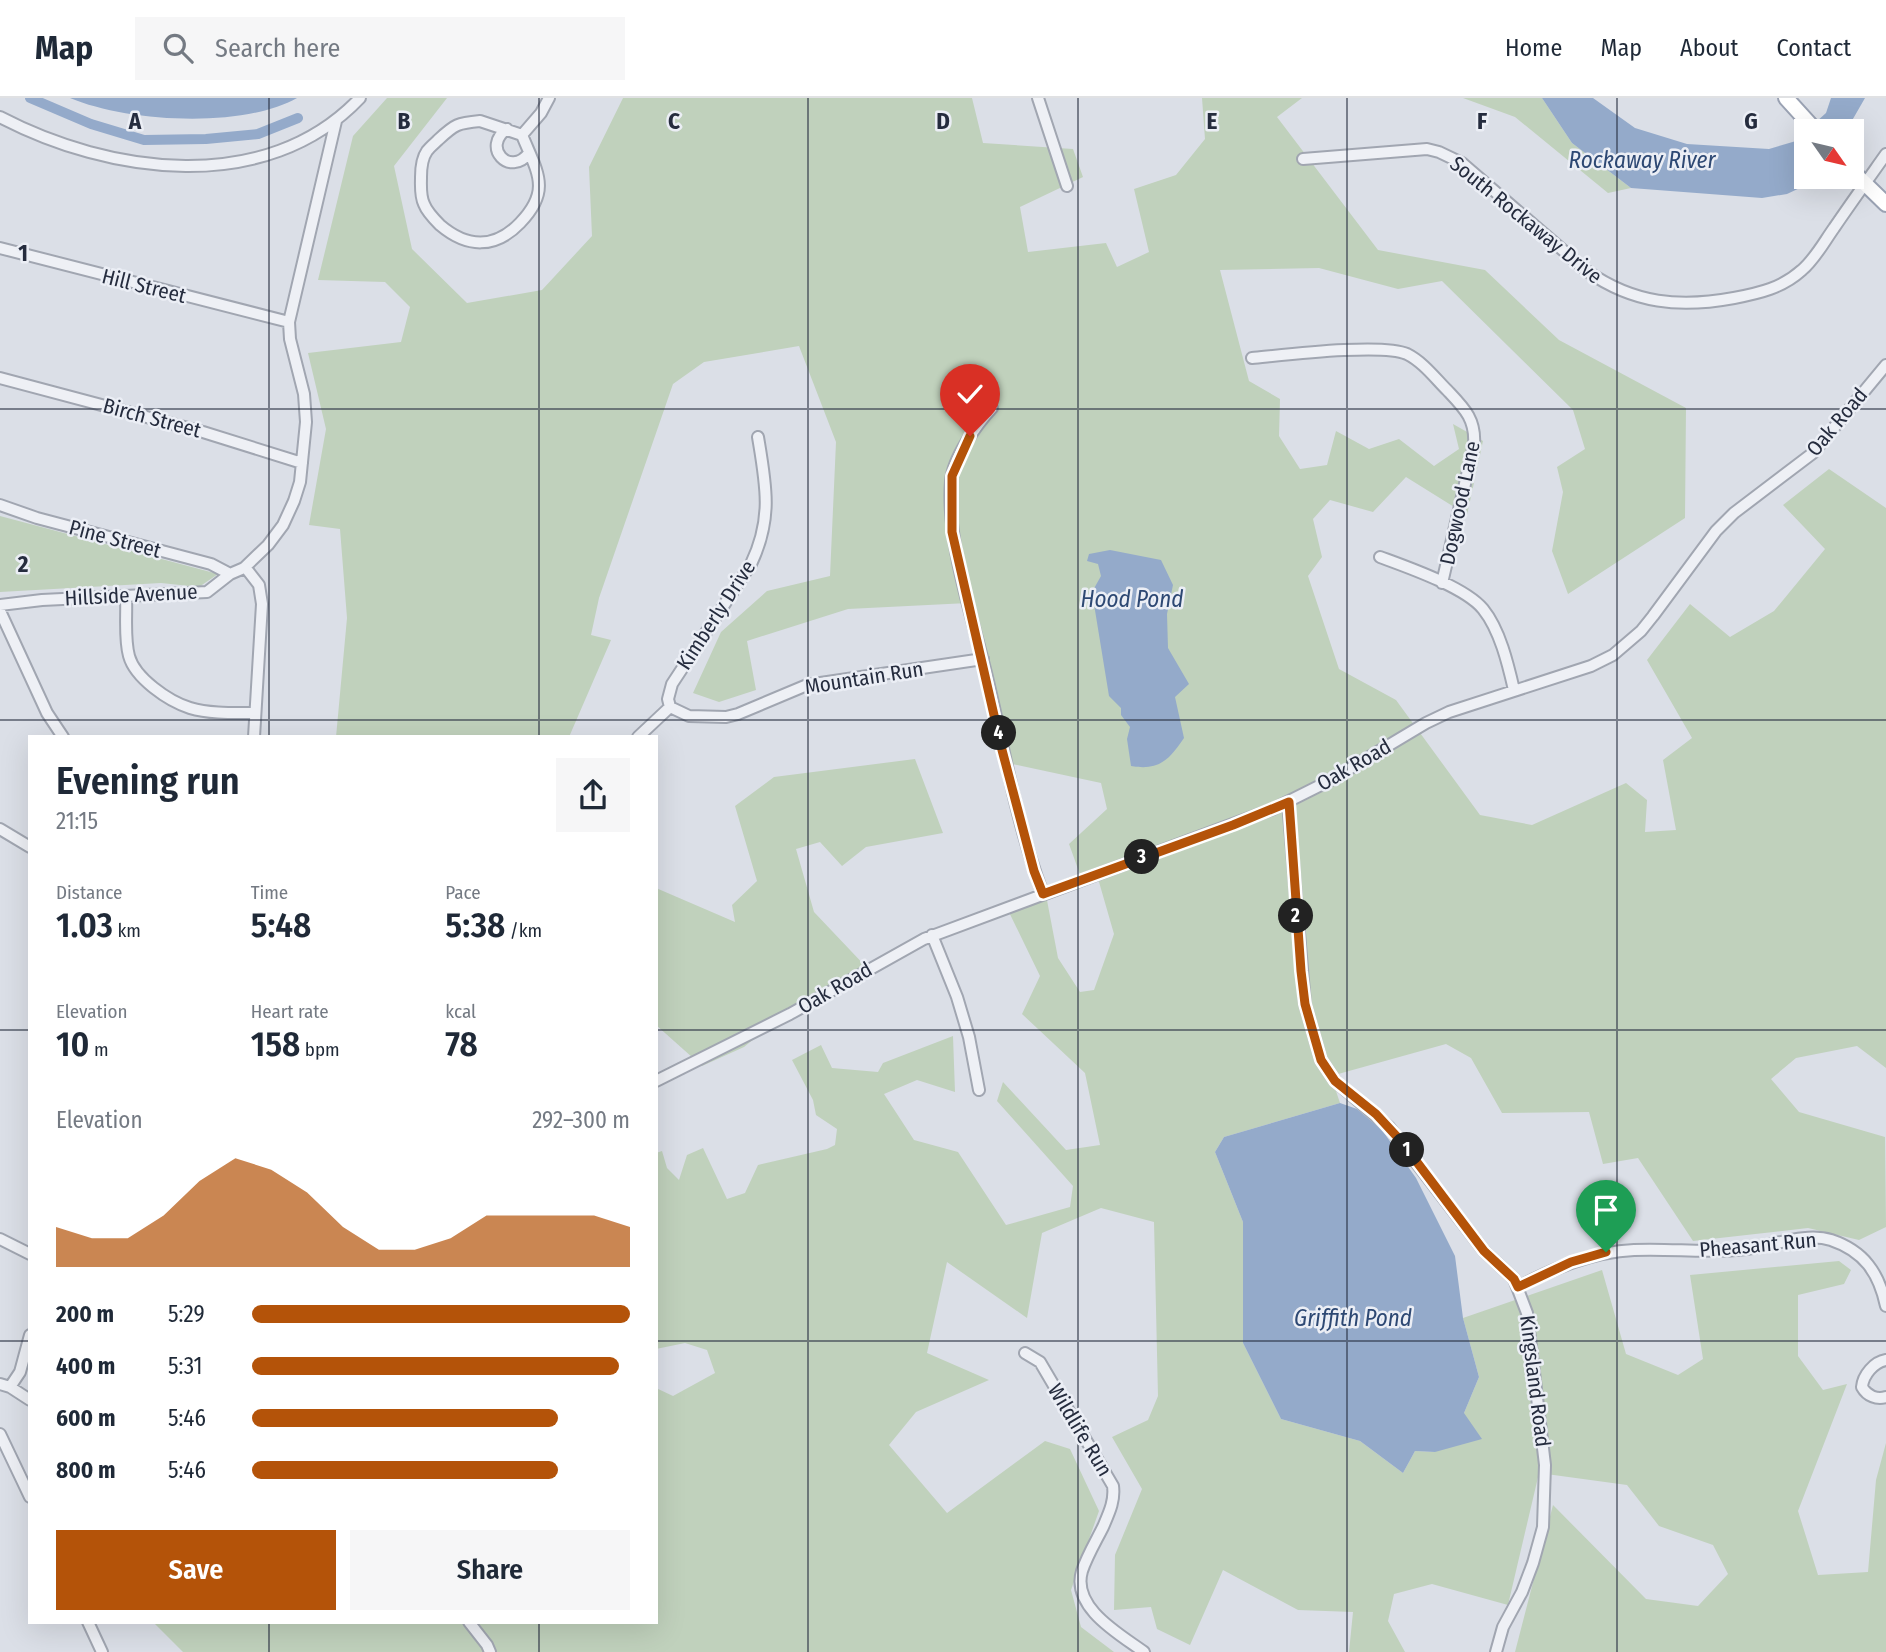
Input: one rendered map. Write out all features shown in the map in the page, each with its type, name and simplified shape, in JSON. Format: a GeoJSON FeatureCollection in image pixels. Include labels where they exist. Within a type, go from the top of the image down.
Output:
{"type":"FeatureCollection","features":[{"type":"Feature","properties":{"kind":"main road"},"geometry":{"type":"LineString","coordinates":[[1786,98],[1806,119]]}},
{"type":"Feature","properties":{"kind":"main road"},"geometry":{"type":"LineString","coordinates":[[1864,184],[1886,204]]}},
{"type":"Feature","properties":{"kind":"street"},"geometry":{"type":"LineString","coordinates":[[0,117],[49,140],[111,158],[166,166],[222,165],[258,158],[300,142],[336,121],[360,98]]}},
{"type":"Feature","properties":{"kind":"street"},"geometry":{"type":"LineString","coordinates":[[522,135],[541,113],[549,98]]}},
{"type":"Feature","properties":{"kind":"street"},"geometry":{"type":"LineString","coordinates":[[1038,98],[1067,186]]}},
{"type":"Feature","properties":{"kind":"street","name":"Hillside Avenue"},"geometry":{"type":"LineString","coordinates":[[0,605],[11,602],[208,592],[230,574],[245,567],[268,545],[283,525],[294,501],[302,463],[306,422],[304,394],[291,346],[289,322],[336,121]]}},
{"type":"Feature","properties":{"kind":"street"},"geometry":{"type":"LineString","coordinates":[[480,121],[522,135],[538,177],[539,197],[511,232],[496,240],[476,243],[464,241],[435,220],[423,204],[421,188],[421,170],[427,152],[458,122],[480,121]]}},
{"type":"Feature","properties":{"kind":"street"},"geometry":{"type":"LineString","coordinates":[[507,129],[500,134],[497,142],[497,151],[502,158],[515,163],[523,160],[529,153]]}},
{"type":"Feature","properties":{"kind":"street","name":"South Rockaway Drive"},"geometry":{"type":"LineString","coordinates":[[1303,159],[1418,149],[1439,152],[1462,163],[1602,282],[1619,291],[1675,303],[1706,303],[1757,293],[1783,284],[1811,261],[1861,189]]}},
{"type":"Feature","properties":{"kind":"street","name":"South Rockaway Drive"},"geometry":{"type":"LineString","coordinates":[[1864,184],[1886,154]]}},
{"type":"Feature","properties":{"kind":"street","name":"Hill Street"},"geometry":{"type":"LineString","coordinates":[[0,248],[289,322]]}},
{"type":"Feature","properties":{"kind":"street","name":"Dogwood Lane"},"geometry":{"type":"LineString","coordinates":[[1252,358],[1304,353],[1396,351],[1419,361],[1466,410],[1474,426],[1475,445],[1442,583]]}},
{"type":"Feature","properties":{"kind":"street","name":"Oak Road"},"geometry":{"type":"LineString","coordinates":[[658,1080],[790,1014],[903,948],[1289,802],[1426,723],[1472,703],[1591,666],[1623,648],[1653,617],[1716,531],[1734,513],[1814,453],[1886,365]]}},
{"type":"Feature","properties":{"kind":"street","name":"Birch Street"},"geometry":{"type":"LineString","coordinates":[[0,378],[203,432],[302,463]]}},
{"type":"Feature","properties":{"kind":"street"},"geometry":{"type":"LineString","coordinates":[[992,408],[970,436],[953,470],[952,532],[1002,750],[1034,871],[1043,894]]}},
{"type":"Feature","properties":{"kind":"street","name":"Kimberly Drive"},"geometry":{"type":"LineString","coordinates":[[670,707],[668,699],[672,684],[751,564],[759,547],[767,505],[758,437]]}},
{"type":"Feature","properties":{"kind":"street","name":"Pine Street"},"geometry":{"type":"LineString","coordinates":[[0,505],[37,518],[211,564],[230,574]]}},
{"type":"Feature","properties":{"kind":"street"},"geometry":{"type":"LineString","coordinates":[[1380,557],[1442,583],[1473,600],[1486,613],[1504,653],[1514,690]]}},
{"type":"Feature","properties":{"kind":"street"},"geometry":{"type":"LineString","coordinates":[[245,567],[261,591],[254,735]]}},
{"type":"Feature","properties":{"kind":"street"},"geometry":{"type":"LineString","coordinates":[[126,596],[128,655],[145,681],[189,708],[255,713]]}},
{"type":"Feature","properties":{"kind":"street"},"geometry":{"type":"LineString","coordinates":[[0,611],[47,713],[62,735]]}},
{"type":"Feature","properties":{"kind":"street","name":"Mountain Run"},"geometry":{"type":"LineString","coordinates":[[670,707],[689,716],[726,717],[807,685],[983,659]]}},
{"type":"Feature","properties":{"kind":"street"},"geometry":{"type":"LineString","coordinates":[[640,735],[670,707]]}},
{"type":"Feature","properties":{"kind":"street","name":"Kingsland Road"},"geometry":{"type":"LineString","coordinates":[[1289,802],[1302,982],[1314,1043],[1321,1060],[1335,1081],[1376,1114],[1401,1141],[1484,1251],[1514,1279],[1527,1313],[1543,1443],[1546,1496],[1539,1545],[1522,1592],[1503,1627],[1496,1652]]}},
{"type":"Feature","properties":{"kind":"street"},"geometry":{"type":"LineString","coordinates":[[0,829],[28,847]]}},
{"type":"Feature","properties":{"kind":"street"},"geometry":{"type":"LineString","coordinates":[[932,936],[957,997],[969,1037],[979,1090]]}},
{"type":"Feature","properties":{"kind":"street","name":"Pheasant Run"},"geometry":{"type":"LineString","coordinates":[[1518,1287],[1571,1262],[1606,1252],[1745,1250],[1822,1238],[1845,1246],[1866,1259],[1877,1275],[1886,1306]]}},
{"type":"Feature","properties":{"kind":"street"},"geometry":{"type":"LineString","coordinates":[[0,1239],[28,1253]]}},
{"type":"Feature","properties":{"kind":"street"},"geometry":{"type":"LineString","coordinates":[[28,1342],[20,1372],[5,1386],[28,1399]]}},
{"type":"Feature","properties":{"kind":"street","name":"Wildlife Run"},"geometry":{"type":"LineString","coordinates":[[1025,1353],[1040,1362],[1113,1486],[1111,1510],[1082,1572],[1087,1602],[1102,1621],[1144,1652]]}},
{"type":"Feature","properties":{"kind":"street"},"geometry":{"type":"LineString","coordinates":[[1886,1360],[1880,1361],[1870,1370],[1862,1387],[1871,1396],[1886,1396]]}},
{"type":"Feature","properties":{"kind":"street"},"geometry":{"type":"LineString","coordinates":[[0,1434],[28,1493]]}},
{"type":"Feature","properties":{"kind":"street"},"geometry":{"type":"LineString","coordinates":[[89,1624],[102,1652]]}},
{"type":"Feature","properties":{"kind":"street"},"geometry":{"type":"LineString","coordinates":[[471,1624],[490,1652]]}},
{"type":"Feature","properties":{"kind":"green space"},"geometry":{"type":"Polygon","coordinates":[[[387,98],[447,98],[394,166],[412,249],[467,303],[542,290],[592,236],[589,167],[623,98],[972,98],[983,143],[1073,149],[1083,177],[1020,207],[1028,252],[1106,243],[1117,267],[1149,252],[1134,189],[1176,175],[1205,139],[1202,98],[1302,98],[1277,117],[1378,250],[1485,270],[1559,340],[1686,408],[1685,518],[1568,594],[1552,551],[1563,492],[1557,467],[1585,449],[1573,410],[1442,281],[1398,289],[1319,268],[1220,270],[1249,381],[1280,399],[1279,436],[1300,469],[1327,465],[1336,431],[1369,449],[1399,439],[1434,466],[1459,449],[1453,424],[1483,441],[1467,515],[1406,477],[1373,512],[1330,500],[1313,519],[1322,557],[1308,576],[1339,669],[1396,700],[1480,815],[1532,825],[1626,783],[1647,800],[1645,832],[1676,830],[1663,760],[1692,738],[1647,660],[1690,604],[1730,637],[1774,611],[1825,549],[1783,505],[1829,469],[1886,508],[1886,1068],[1857,1046],[1796,1058],[1771,1079],[1799,1112],[1885,1137],[1886,1227],[1859,1240],[1808,1228],[1693,1241],[1638,1158],[1603,1164],[1589,1112],[1502,1113],[1471,1058],[1446,1044],[1331,1076],[1340,1103],[1224,1137],[1215,1152],[1243,1222],[1243,1343],[1281,1419],[1360,1441],[1403,1473],[1415,1451],[1435,1452],[1464,1413],[1479,1377],[1463,1318],[1602,1270],[1626,1354],[1678,1375],[1703,1359],[1690,1275],[1839,1261],[1851,1270],[1844,1284],[1798,1295],[1798,1356],[1823,1390],[1847,1384],[1798,1511],[1818,1575],[1868,1572],[1876,1480],[1886,1443],[1886,1652],[1515,1652],[1553,1505],[1646,1599],[1698,1606],[1728,1574],[1713,1545],[1659,1526],[1627,1485],[1539,1473],[1508,1605],[1432,1584],[1394,1594],[1388,1621],[1405,1652],[1349,1652],[1353,1612],[1298,1610],[1223,1570],[1190,1645],[1157,1629],[1151,1607],[1114,1610],[1115,1555],[1142,1489],[1112,1437],[1148,1420],[1158,1396],[1154,1222],[1101,1208],[1042,1233],[1027,1318],[947,1262],[927,1353],[989,1380],[916,1412],[889,1445],[947,1513],[1045,1441],[1070,1449],[1099,1511],[1071,1590],[1081,1627],[1114,1652],[183,1652],[155,1624],[658,1624],[658,1389],[673,1396],[715,1373],[707,1350],[685,1343],[658,1349],[658,1152],[662,1151],[667,1168],[679,1180],[687,1155],[703,1148],[727,1199],[745,1193],[758,1165],[835,1145],[837,1129],[816,1115],[813,1100],[792,1060],[821,1045],[832,1068],[878,1072],[883,1063],[953,1036],[955,1092],[917,1080],[884,1094],[914,1140],[958,1152],[1006,1225],[1070,1207],[1073,1186],[997,1101],[1003,1082],[1066,1150],[1100,1145],[1085,1073],[1022,1014],[1040,976],[1007,908],[1046,895],[1058,958],[1080,992],[1094,990],[1114,934],[1097,875],[1082,880],[1069,844],[1107,809],[1101,783],[1008,763],[968,603],[848,609],[747,641],[756,690],[719,702],[693,693],[721,632],[767,591],[830,576],[836,442],[799,346],[704,362],[673,384],[599,598],[591,635],[611,640],[570,735],[336,735],[347,618],[340,529],[309,525],[326,429],[308,353],[401,342],[410,307],[385,282],[318,280],[353,136],[387,98]]]}},
{"type":"Feature","properties":{"kind":"green space"},"geometry":{"type":"Polygon","coordinates":[[[1463,98],[1542,98],[1572,143],[1631,188],[1608,193],[1515,117],[1463,98]]]}},
{"type":"Feature","properties":{"kind":"green space"},"geometry":{"type":"Polygon","coordinates":[[[0,516],[218,574],[199,587],[161,583],[0,592],[0,516]]]}},
{"type":"Feature","properties":{"kind":"green space"},"geometry":{"type":"Polygon","coordinates":[[[915,759],[943,833],[866,847],[842,866],[820,842],[796,849],[814,912],[869,970],[781,1017],[744,1047],[702,1066],[658,1027],[658,889],[735,922],[732,905],[757,881],[735,806],[774,777],[915,759]]]}},
{"type":"Feature","properties":{"kind":"water"},"geometry":{"type":"Polygon","coordinates":[[[70,98],[297,98],[274,108],[246,114],[184,119],[122,112],[70,98]]]}},
{"type":"Feature","properties":{"kind":"water","name":"Rockaway River"},"geometry":{"type":"Polygon","coordinates":[[[1542,98],[1593,98],[1635,128],[1687,144],[1769,149],[1794,142],[1794,189],[1798,189],[1787,194],[1762,198],[1631,188],[1572,143],[1542,98]]]}},
{"type":"Feature","properties":{"kind":"water"},"geometry":{"type":"Polygon","coordinates":[[[1831,98],[1865,98],[1853,119],[1819,119],[1826,113],[1831,98]]]}},
{"type":"Feature","properties":{"kind":"water","name":"Hood Pond"},"geometry":{"type":"Polygon","coordinates":[[[1110,550],[1161,560],[1173,585],[1167,614],[1168,648],[1189,684],[1175,697],[1184,738],[1168,758],[1149,767],[1131,766],[1127,739],[1130,727],[1121,715],[1121,708],[1109,696],[1092,592],[1101,576],[1098,564],[1087,561],[1089,554],[1110,550]]]}},
{"type":"Feature","properties":{"kind":"water","name":"Griffith Pond"},"geometry":{"type":"Polygon","coordinates":[[[1340,1103],[1357,1109],[1382,1130],[1416,1178],[1455,1256],[1463,1318],[1479,1377],[1464,1413],[1482,1439],[1435,1452],[1415,1451],[1403,1473],[1360,1441],[1281,1419],[1243,1343],[1243,1222],[1215,1152],[1224,1137],[1340,1103]]]}},
{"type":"Feature","properties":{"kind":"waterway"},"geometry":{"type":"LineString","coordinates":[[30,98],[91,124],[144,140],[206,139],[258,134],[298,118]]}},
{"type":"Feature","properties":{"kind":"route"},"geometry":{"type":"LineString","coordinates":[[970,436],[953,470],[950,507],[952,532],[993,700],[1002,750],[1034,871],[1043,894],[1289,802],[1305,1004],[1314,1043],[1327,1071],[1344,1090],[1389,1127],[1454,1214],[1484,1251],[1514,1279],[1518,1287],[1571,1262],[1606,1252]]}}]}
